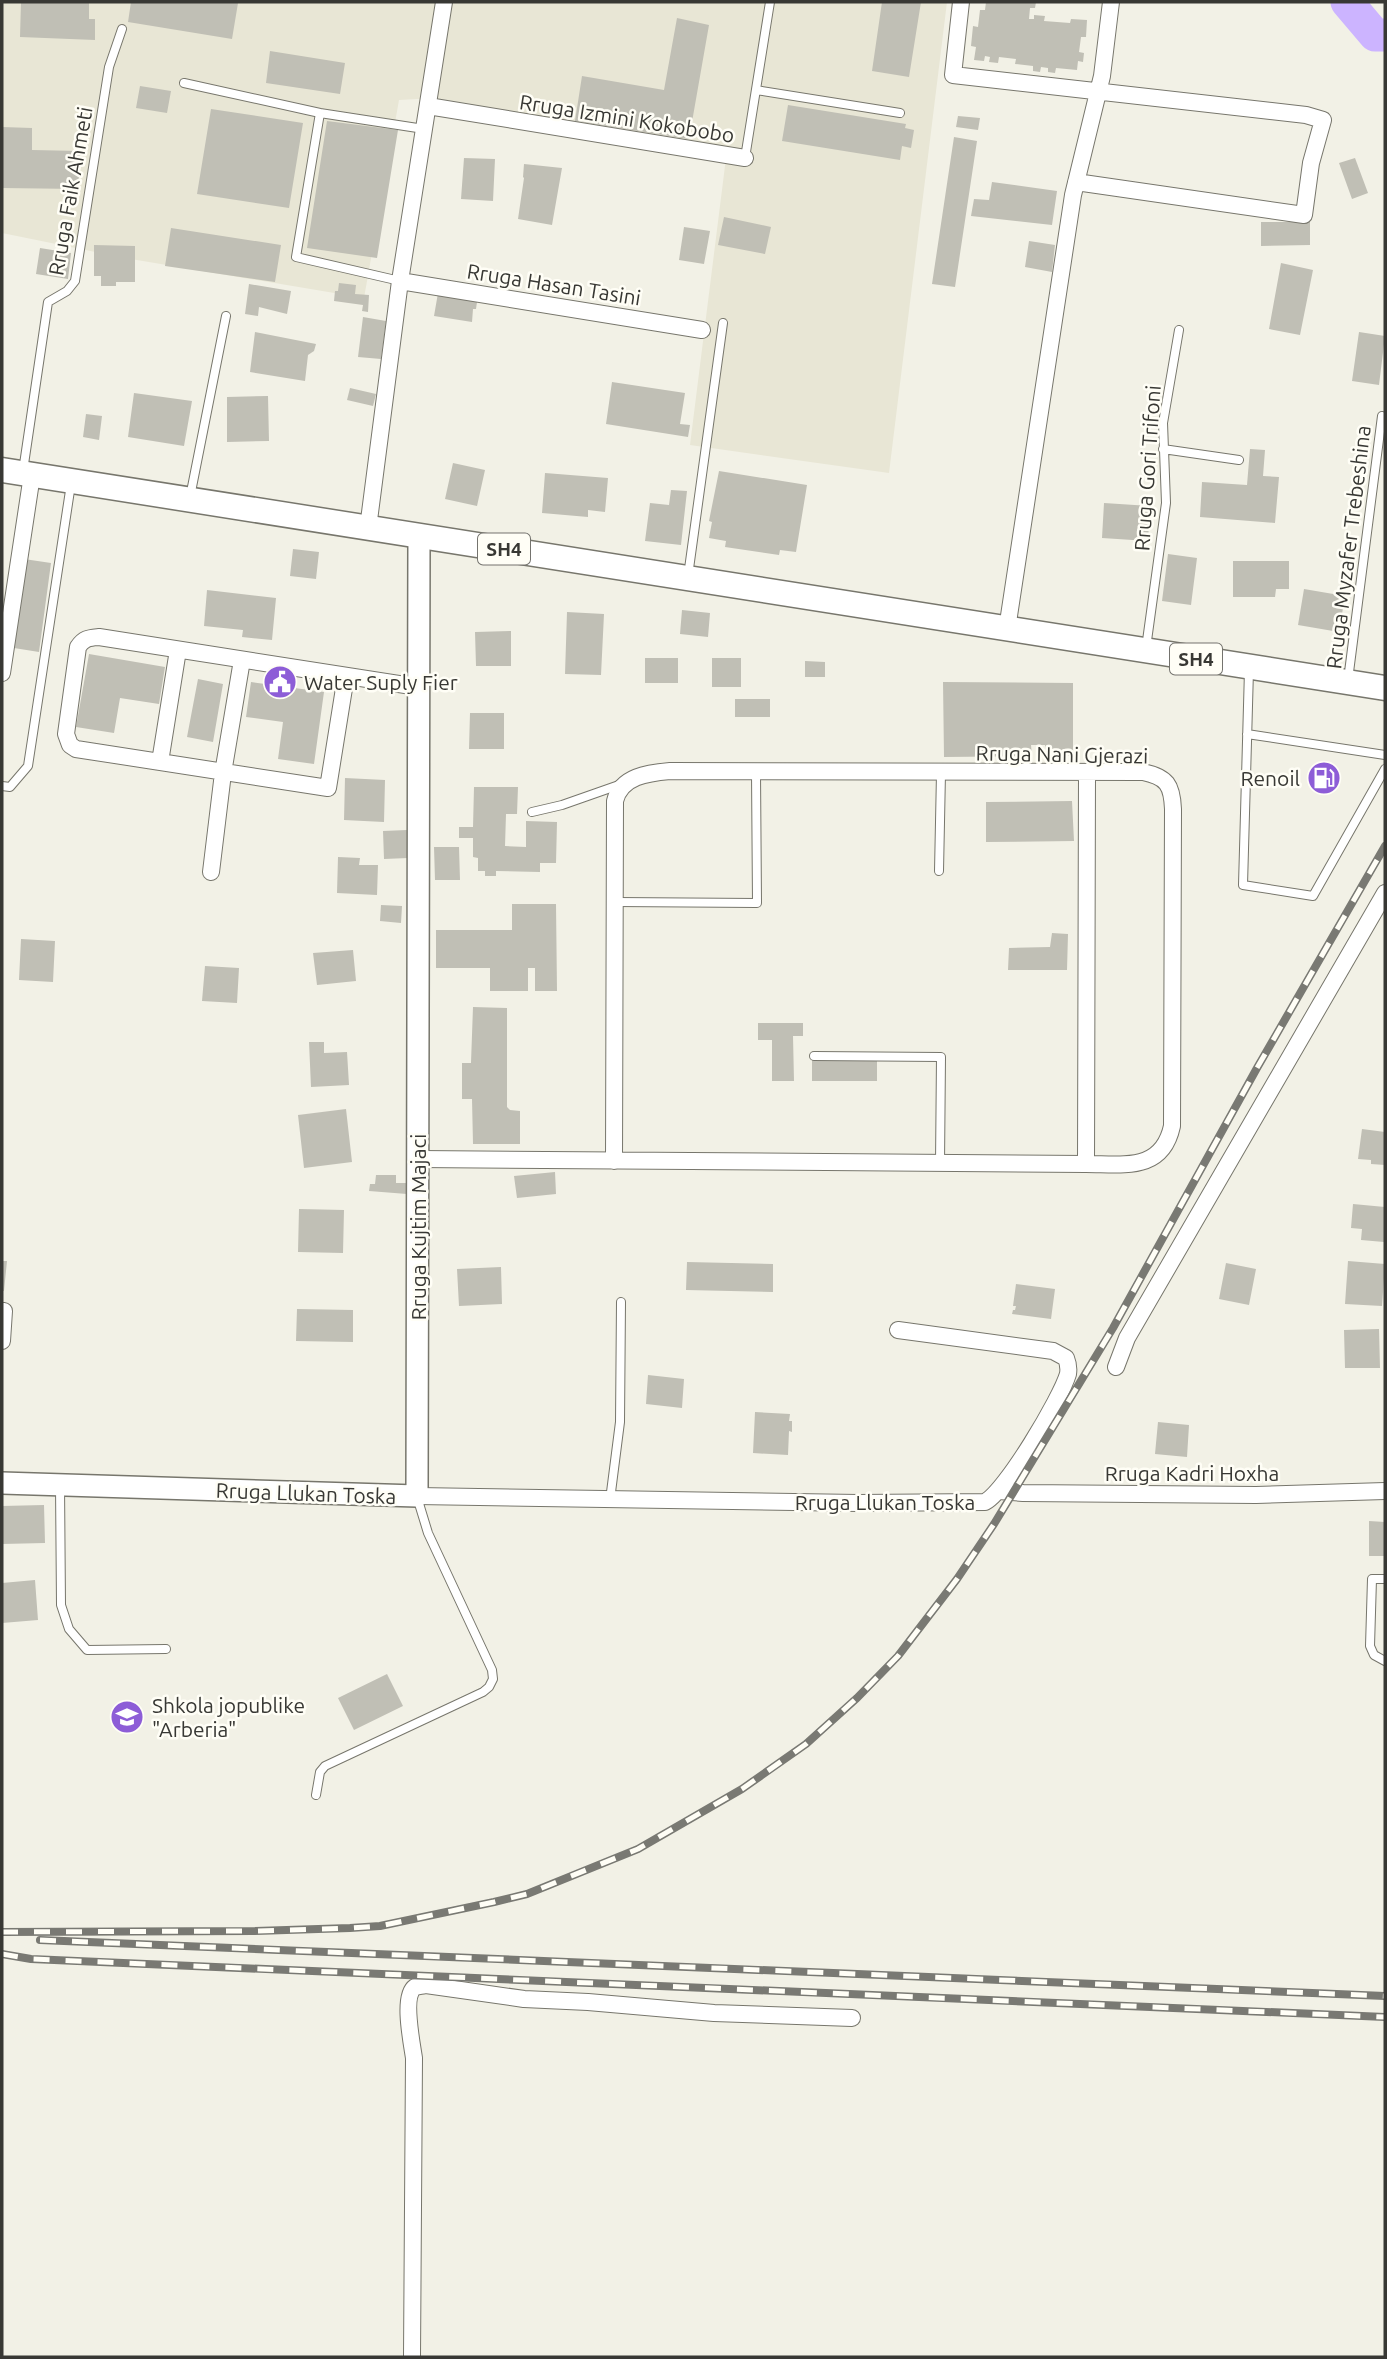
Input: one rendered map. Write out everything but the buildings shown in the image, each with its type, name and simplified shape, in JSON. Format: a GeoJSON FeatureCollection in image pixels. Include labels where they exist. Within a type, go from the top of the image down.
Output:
{"type":"FeatureCollection","features":[{"type":"Feature","properties":{"kind":"main road","name":"SH4"},"geometry":{"type":"LineString","coordinates":[[19,472],[1385,688]]}},
{"type":"Feature","properties":{"kind":"street"},"geometry":{"type":"LineString","coordinates":[[368,528],[400,281],[444,2]]}},
{"type":"Feature","properties":{"kind":"street"},"geometry":{"type":"LineString","coordinates":[[961,2],[953,75],[1306,115],[1323,120],[1311,163],[1304,215],[1076,182]]}},
{"type":"Feature","properties":{"kind":"street"},"geometry":{"type":"LineString","coordinates":[[1007,629],[1076,182],[1099,92],[1111,2]]}},
{"type":"Feature","properties":{"kind":"street","name":"Rruga Izmini Kokobobo"},"geometry":{"type":"LineString","coordinates":[[428,107],[745,158]]}},
{"type":"Feature","properties":{"kind":"street","name":"Rruga Hasan Tasini"},"geometry":{"type":"LineString","coordinates":[[400,281],[702,330]]}},
{"type":"Feature","properties":{"kind":"street"},"geometry":{"type":"LineString","coordinates":[[2,673],[19,472]]}},
{"type":"Feature","properties":{"kind":"street","name":"Rruga Kujtim Majaci"},"geometry":{"type":"LineString","coordinates":[[417,1496],[419,536]]}},
{"type":"Feature","properties":{"kind":"street"},"geometry":{"type":"LineString","coordinates":[[346,676],[328,788],[76,749],[70,745],[66,734],[78,647],[83,640],[99,637],[418,687]]}},
{"type":"Feature","properties":{"kind":"street"},"geometry":{"type":"LineString","coordinates":[[160,762],[178,650]]}},
{"type":"Feature","properties":{"kind":"street"},"geometry":{"type":"LineString","coordinates":[[211,873],[223,773],[242,660]]}},
{"type":"Feature","properties":{"kind":"street"},"geometry":{"type":"LineString","coordinates":[[1086,1164],[1087,772]]}},
{"type":"Feature","properties":{"kind":"street","name":"Rruga Nani Gjerazi"},"geometry":{"type":"LineString","coordinates":[[419,1159],[1126,1164],[1150,1159],[1159,1154],[1169,1139],[1173,1108],[1172,793],[1162,779],[1143,772],[652,773],[625,783]]}},
{"type":"Feature","properties":{"kind":"street"},"geometry":{"type":"LineString","coordinates":[[614,1161],[615,801],[617,792],[625,783]]}},
{"type":"Feature","properties":{"kind":"street"},"geometry":{"type":"LineString","coordinates":[[1116,1367],[1127,1338],[1385,893]]}},
{"type":"Feature","properties":{"kind":"street"},"geometry":{"type":"LineString","coordinates":[[2,1341],[4,1311]]}},
{"type":"Feature","properties":{"kind":"street","name":"Rruga Llukan Toska"},"geometry":{"type":"LineString","coordinates":[[2,1483],[610,1500],[985,1502],[999,1491],[1035,1436],[1068,1373],[1066,1358],[1053,1350],[898,1330]]}},
{"type":"Feature","properties":{"kind":"street","name":"Rruga Kadri Hoxha"},"geometry":{"type":"LineString","coordinates":[[999,1491],[1256,1495],[1385,1491]]}},
{"type":"Feature","properties":{"kind":"street"},"geometry":{"type":"LineString","coordinates":[[412,2357],[414,2068],[408,2014],[411,1993],[416,1987],[426,1985],[524,1999],[588,2001],[714,2013],[852,2018]]}},
{"type":"Feature","properties":{"kind":"lane","name":"Rruga Izmini Kokobobo"},"geometry":{"type":"LineString","coordinates":[[745,158],[770,2]]}},
{"type":"Feature","properties":{"kind":"lane","name":"Rruga Faik Ahmeti"},"geometry":{"type":"LineString","coordinates":[[19,472],[48,302],[67,291],[75,281],[109,68],[122,29]]}},
{"type":"Feature","properties":{"kind":"lane"},"geometry":{"type":"LineString","coordinates":[[184,83],[320,113],[424,129]]}},
{"type":"Feature","properties":{"kind":"lane"},"geometry":{"type":"LineString","coordinates":[[756,90],[900,113]]}},
{"type":"Feature","properties":{"kind":"lane","name":"Rruga Hasan Tasini"},"geometry":{"type":"LineString","coordinates":[[320,113],[296,257],[400,281]]}},
{"type":"Feature","properties":{"kind":"lane"},"geometry":{"type":"LineString","coordinates":[[189,500],[226,316]]}},
{"type":"Feature","properties":{"kind":"lane"},"geometry":{"type":"LineString","coordinates":[[688,579],[723,323]]}},
{"type":"Feature","properties":{"kind":"lane","name":"Rruga Gori Trifoni"},"geometry":{"type":"LineString","coordinates":[[1146,651],[1166,503],[1163,422],[1179,330]]}},
{"type":"Feature","properties":{"kind":"lane","name":"Rruga Myzafer Trebeshina"},"geometry":{"type":"LineString","coordinates":[[1348,683],[1382,416]]}},
{"type":"Feature","properties":{"kind":"lane"},"geometry":{"type":"LineString","coordinates":[[1163,449],[1239,460]]}},
{"type":"Feature","properties":{"kind":"lane"},"geometry":{"type":"LineString","coordinates":[[2,786],[10,787],[28,766],[72,481]]}},
{"type":"Feature","properties":{"kind":"lane"},"geometry":{"type":"LineString","coordinates":[[1249,667],[1243,886],[1313,896],[1385,769]]}},
{"type":"Feature","properties":{"kind":"lane"},"geometry":{"type":"LineString","coordinates":[[1248,734],[1385,755]]}},
{"type":"Feature","properties":{"kind":"lane"},"geometry":{"type":"LineString","coordinates":[[616,902],[757,903],[756,773]]}},
{"type":"Feature","properties":{"kind":"lane"},"geometry":{"type":"LineString","coordinates":[[939,871],[941,773]]}},
{"type":"Feature","properties":{"kind":"lane"},"geometry":{"type":"LineString","coordinates":[[532,812],[562,805],[625,783]]}},
{"type":"Feature","properties":{"kind":"lane"},"geometry":{"type":"LineString","coordinates":[[814,1056],[941,1056],[940,1163]]}},
{"type":"Feature","properties":{"kind":"lane"},"geometry":{"type":"LineString","coordinates":[[610,1500],[620,1422],[621,1302]]}},
{"type":"Feature","properties":{"kind":"lane"},"geometry":{"type":"LineString","coordinates":[[60,1484],[61,1605],[69,1629],[87,1650],[166,1649]]}},
{"type":"Feature","properties":{"kind":"lane","name":"Rruga Kujtim Majaci"},"geometry":{"type":"LineString","coordinates":[[316,1795],[320,1772],[325,1766],[483,1692],[493,1678],[486,1654],[428,1533],[417,1496]]}},
{"type":"Feature","properties":{"kind":"lane"},"geometry":{"type":"LineString","coordinates":[[1385,1579],[1372,1579],[1370,1646],[1374,1655],[1385,1661]]}},
{"type":"Feature","properties":{"kind":"shaded area"},"geometry":{"type":"Polygon","coordinates":[[[2,2],[947,2],[889,473],[690,445],[727,150],[435,98],[399,100],[364,298],[125,258],[2,233],[2,2]]]}},
{"type":"Feature","properties":{"kind":"waterway"},"geometry":{"type":"LineString","coordinates":[[1347,2],[1375,35],[1385,35]]}},
{"type":"Feature","properties":{"kind":"railway"},"geometry":{"type":"LineString","coordinates":[[2,1932],[350,1928],[380,1926],[494,1902],[527,1894],[638,1849],[742,1789],[806,1744],[898,1656],[957,1579],[994,1524],[1113,1328],[1257,1068],[1385,846]]}},
{"type":"Feature","properties":{"kind":"railway"},"geometry":{"type":"LineString","coordinates":[[40,1940],[1385,1996]]}},
{"type":"Feature","properties":{"kind":"railway"},"geometry":{"type":"LineString","coordinates":[[2,1954],[31,1959],[1385,2017]]}},
{"type":"Feature","properties":{"kind":"place","name":"Water Suply Fier"},"geometry":{"type":"Point","coordinates":[280,682]}},
{"type":"Feature","properties":{"kind":"place","name":"Renoil"},"geometry":{"type":"Point","coordinates":[1324,778]}},
{"type":"Feature","properties":{"kind":"place","name":"Shkola jopublike \"Arberia\""},"geometry":{"type":"Point","coordinates":[127,1717]}}]}
